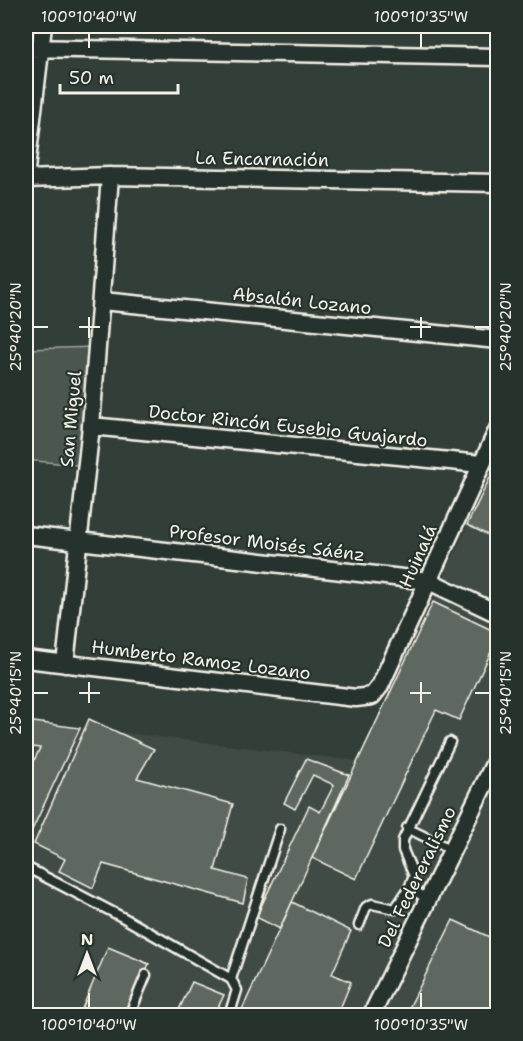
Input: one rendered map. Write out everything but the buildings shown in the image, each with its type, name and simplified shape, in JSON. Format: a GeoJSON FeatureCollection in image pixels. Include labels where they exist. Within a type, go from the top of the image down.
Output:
{"type":"FeatureCollection","features":[{"type":"Feature","properties":{"kind":"street"},"geometry":{"type":"LineString","coordinates":[[26,169],[33,48],[43,26]]}},
{"type":"Feature","properties":{"kind":"street"},"geometry":{"type":"LineString","coordinates":[[33,48],[498,57]]}},
{"type":"Feature","properties":{"kind":"street","name":"La Encarnación"},"geometry":{"type":"LineString","coordinates":[[26,179],[110,176],[498,183]]}},
{"type":"Feature","properties":{"kind":"street","name":"San Miguel"},"geometry":{"type":"LineString","coordinates":[[65,664],[91,426],[110,176]]}},
{"type":"Feature","properties":{"kind":"street","name":"Absalón Lozano"},"geometry":{"type":"LineString","coordinates":[[102,301],[498,340]]}},
{"type":"Feature","properties":{"kind":"street","name":"Doctor Rincón Eusebio Guajardo"},"geometry":{"type":"LineString","coordinates":[[91,426],[481,464]]}},
{"type":"Feature","properties":{"kind":"street","name":"Huinalá"},"geometry":{"type":"LineString","coordinates":[[372,696],[380,686],[498,429]]}},
{"type":"Feature","properties":{"kind":"street","name":"Profesor Moisés Sáénz"},"geometry":{"type":"LineString","coordinates":[[26,535],[429,581],[498,614]]}},
{"type":"Feature","properties":{"kind":"street","name":"Humberto Ramoz Lozano"},"geometry":{"type":"LineString","coordinates":[[26,659],[357,698],[372,696]]}},
{"type":"Feature","properties":{"kind":"street","name":"Del Federeralismo"},"geometry":{"type":"LineString","coordinates":[[372,1016],[498,756]]}},
{"type":"Feature","properties":{"kind":"lane"},"geometry":{"type":"LineString","coordinates":[[359,926],[366,907],[372,904],[395,909],[409,888],[414,876],[402,845],[407,828],[450,742]]}},
{"type":"Feature","properties":{"kind":"lane"},"geometry":{"type":"LineString","coordinates":[[407,828],[452,850]]}},
{"type":"Feature","properties":{"kind":"lane"},"geometry":{"type":"LineString","coordinates":[[231,979],[280,829]]}},
{"type":"Feature","properties":{"kind":"lane"},"geometry":{"type":"LineString","coordinates":[[26,867],[124,918],[231,979],[237,990],[229,1016]]}},
{"type":"Feature","properties":{"kind":"lane"},"geometry":{"type":"LineString","coordinates":[[409,888],[428,899]]}},
{"type":"Feature","properties":{"kind":"lane"},"geometry":{"type":"LineString","coordinates":[[129,1016],[146,975]]}},
{"type":"Feature","properties":{"kind":"shaded area"},"geometry":{"type":"Polygon","coordinates":[[[97,347],[87,466],[26,460],[26,349],[97,347]]]}},
{"type":"Feature","properties":{"kind":"shaded area"},"geometry":{"type":"Polygon","coordinates":[[[497,462],[497,1015],[26,1016],[26,721],[358,761],[497,462]]]}}]}
